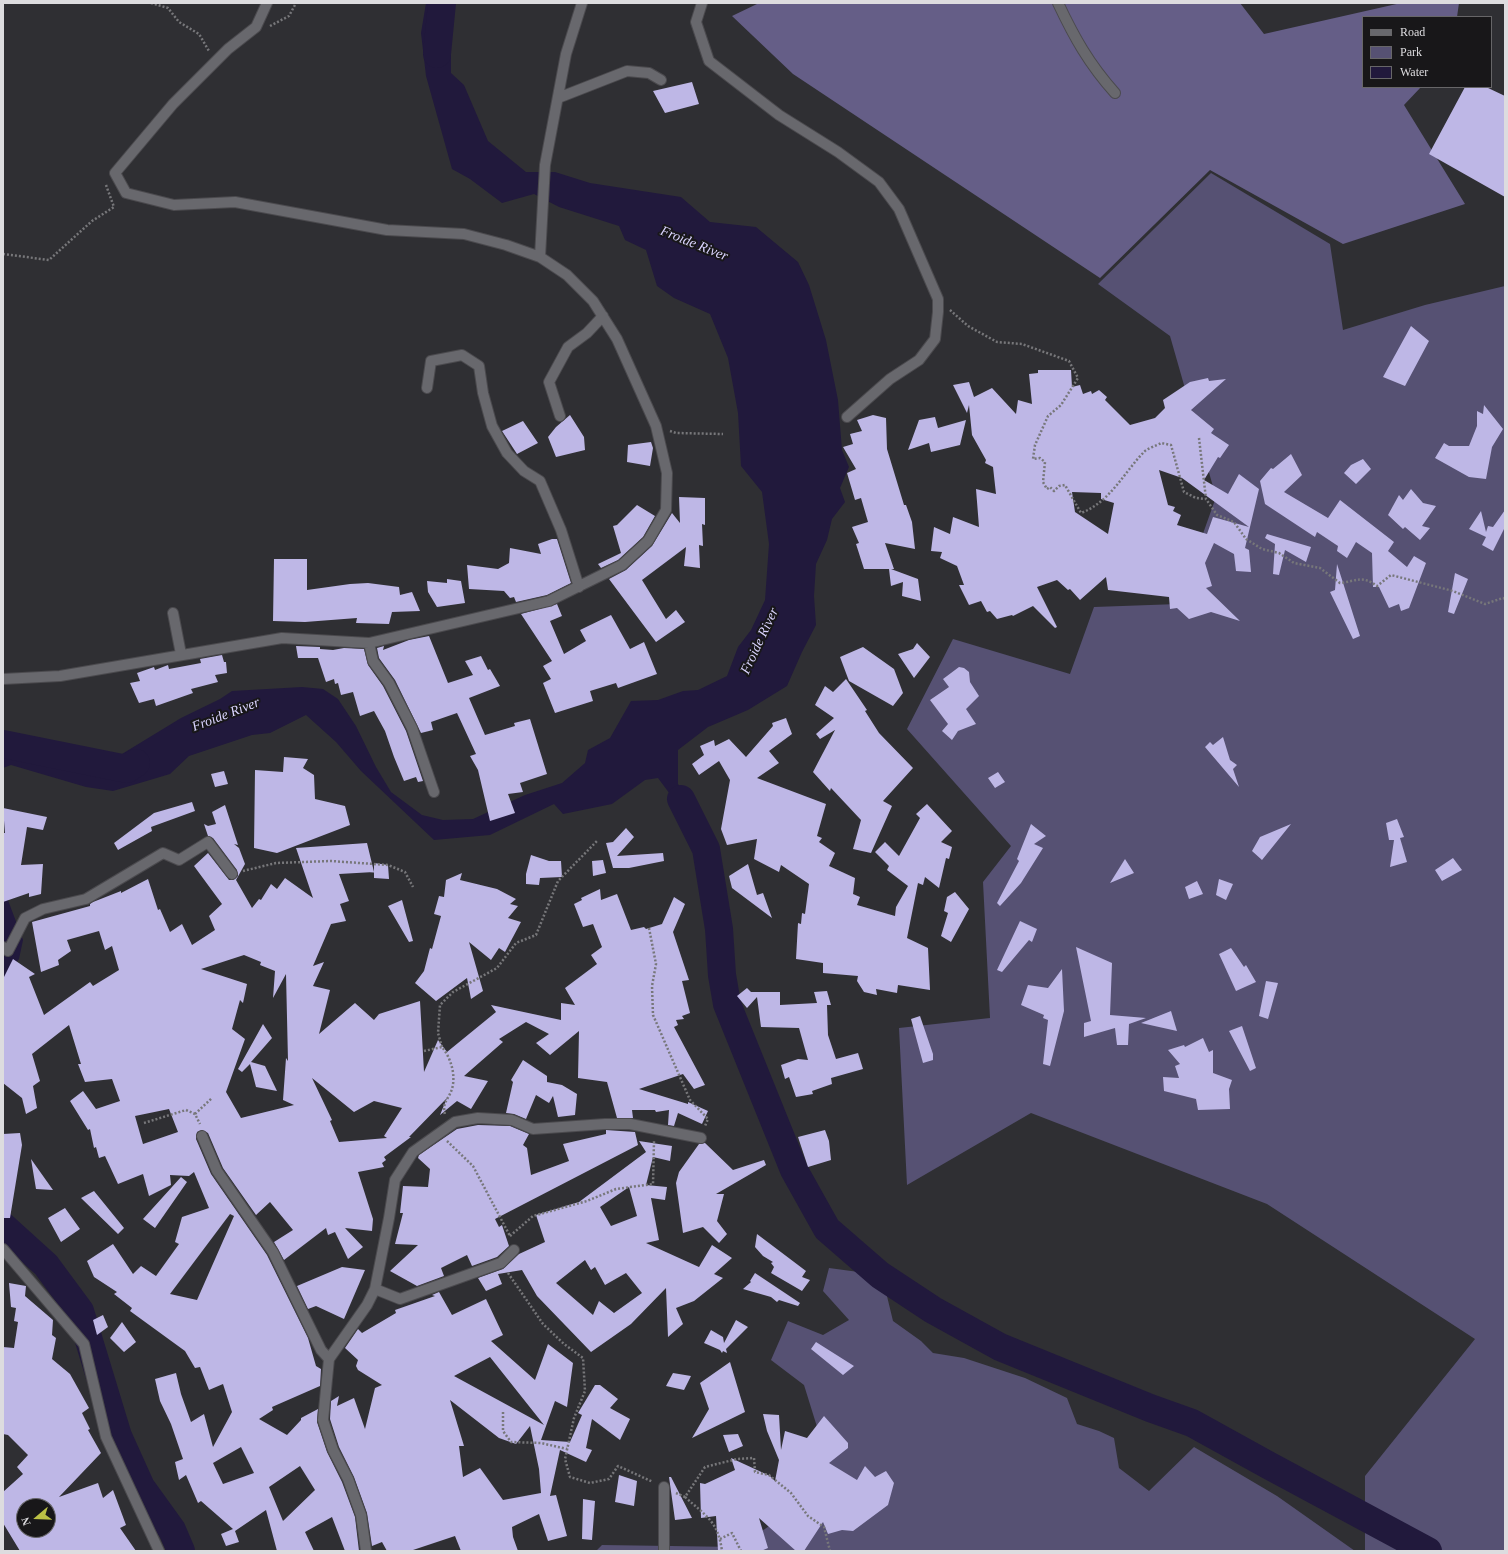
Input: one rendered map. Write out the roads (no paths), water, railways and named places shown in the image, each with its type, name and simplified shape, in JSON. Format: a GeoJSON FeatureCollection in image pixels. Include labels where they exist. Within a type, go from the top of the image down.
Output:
{"type":"FeatureCollection","features":[{"type":"Feature","properties":{"kind":"street"},"geometry":{"type":"LineString","coordinates":[[3,679],[60,676],[181,654],[282,638],[369,643],[549,601],[622,565],[648,541],[666,510],[667,473],[656,426],[617,339],[593,301],[567,275],[540,257],[506,245],[464,234],[387,230],[235,202],[174,205],[126,193],[115,172],[173,104],[228,49],[256,27],[267,3]]}},
{"type":"Feature","properties":{"kind":"street"},"geometry":{"type":"LineString","coordinates":[[540,257],[545,165],[566,54],[582,3]]}},
{"type":"Feature","properties":{"kind":"street"},"geometry":{"type":"LineString","coordinates":[[702,3],[696,22],[709,61],[779,115],[838,152],[879,182],[899,209],[938,299],[938,312],[934,340],[919,360],[890,379],[847,417]]}},
{"type":"Feature","properties":{"kind":"street"},"geometry":{"type":"LineString","coordinates":[[1058,3],[1070,29],[1095,71],[1115,93]]}},
{"type":"Feature","properties":{"kind":"street"},"geometry":{"type":"LineString","coordinates":[[558,98],[627,71],[649,73],[661,80]]}},
{"type":"Feature","properties":{"kind":"street"},"geometry":{"type":"LineString","coordinates":[[560,416],[548,382],[568,347],[587,333],[603,316]]}},
{"type":"Feature","properties":{"kind":"street"},"geometry":{"type":"LineString","coordinates":[[427,388],[432,361],[462,355],[479,366],[483,393],[492,426],[507,453],[524,471],[540,481],[561,530],[579,586]]}},
{"type":"Feature","properties":{"kind":"street"},"geometry":{"type":"LineString","coordinates":[[173,613],[181,654]]}},
{"type":"Feature","properties":{"kind":"street"},"geometry":{"type":"LineString","coordinates":[[369,643],[373,662],[389,683],[412,728],[434,792]]}},
{"type":"Feature","properties":{"kind":"street"},"geometry":{"type":"LineString","coordinates":[[3,947],[8,951],[25,918],[44,909],[86,899],[163,853],[179,860],[208,842],[232,874]]}},
{"type":"Feature","properties":{"kind":"street"},"geometry":{"type":"LineString","coordinates":[[366,1551],[361,1515],[348,1479],[333,1450],[322,1420],[329,1360],[367,1305],[375,1289],[395,1180],[413,1152],[455,1122],[478,1118],[512,1120],[533,1129],[605,1124],[630,1124],[701,1138]]}},
{"type":"Feature","properties":{"kind":"street"},"geometry":{"type":"LineString","coordinates":[[202,1136],[217,1171],[272,1252],[321,1350],[329,1360]]}},
{"type":"Feature","properties":{"kind":"street"},"geometry":{"type":"LineString","coordinates":[[3,1249],[84,1344],[106,1437],[159,1551]]}},
{"type":"Feature","properties":{"kind":"street"},"geometry":{"type":"LineString","coordinates":[[375,1289],[400,1299],[501,1263],[514,1250]]}},
{"type":"Feature","properties":{"kind":"street"},"geometry":{"type":"LineString","coordinates":[[664,1487],[664,1551]]}},
{"type":"Feature","properties":{"kind":"water"},"geometry":{"type":"Polygon","coordinates":[[[426,3],[434,3],[432,5],[445,22],[451,54],[451,73],[464,85],[488,141],[526,172],[555,172],[590,183],[681,197],[710,222],[756,227],[798,262],[809,285],[826,340],[838,400],[842,450],[849,467],[840,488],[845,502],[832,519],[827,540],[816,564],[814,596],[816,625],[787,686],[748,710],[708,727],[678,750],[678,784],[692,802],[699,833],[658,778],[645,780],[612,804],[563,814],[554,804],[490,835],[434,840],[361,771],[336,742],[306,715],[270,733],[252,735],[189,756],[170,774],[113,791],[86,787],[11,765],[3,768],[3,733],[93,767],[117,757],[181,718],[220,699],[232,691],[302,687],[323,689],[338,699],[356,726],[376,767],[391,792],[422,815],[443,820],[473,819],[525,795],[562,783],[585,763],[588,750],[610,738],[631,701],[658,700],[683,691],[698,690],[727,676],[738,647],[751,630],[765,600],[769,544],[762,492],[741,466],[738,413],[728,358],[710,314],[674,298],[657,286],[646,250],[625,240],[619,226],[559,207],[534,194],[502,203],[470,179],[452,169],[426,76],[421,33],[426,3]]]}},
{"type":"Feature","properties":{"kind":"water"},"geometry":{"type":"Polygon","coordinates":[[[3,887],[23,940],[19,959],[7,974],[3,984],[3,887]]]}},
{"type":"Feature","properties":{"kind":"waterway","name":"Froide River"},"geometry":{"type":"LineString","coordinates":[[437,54],[442,3]]}},
{"type":"Feature","properties":{"kind":"waterway","name":"Froide River"},"geometry":{"type":"LineString","coordinates":[[3,744],[127,769],[136,763]]}},
{"type":"Feature","properties":{"kind":"waterway"},"geometry":{"type":"LineString","coordinates":[[681,799],[706,849],[719,929],[722,975],[727,1004],[794,1170],[827,1229],[880,1275],[933,1310],[1000,1347],[1150,1408],[1192,1423],[1428,1551]]}},
{"type":"Feature","properties":{"kind":"waterway"},"geometry":{"type":"LineString","coordinates":[[3,1226],[46,1265],[80,1311],[118,1436],[141,1487],[172,1530],[181,1551]]}}]}
